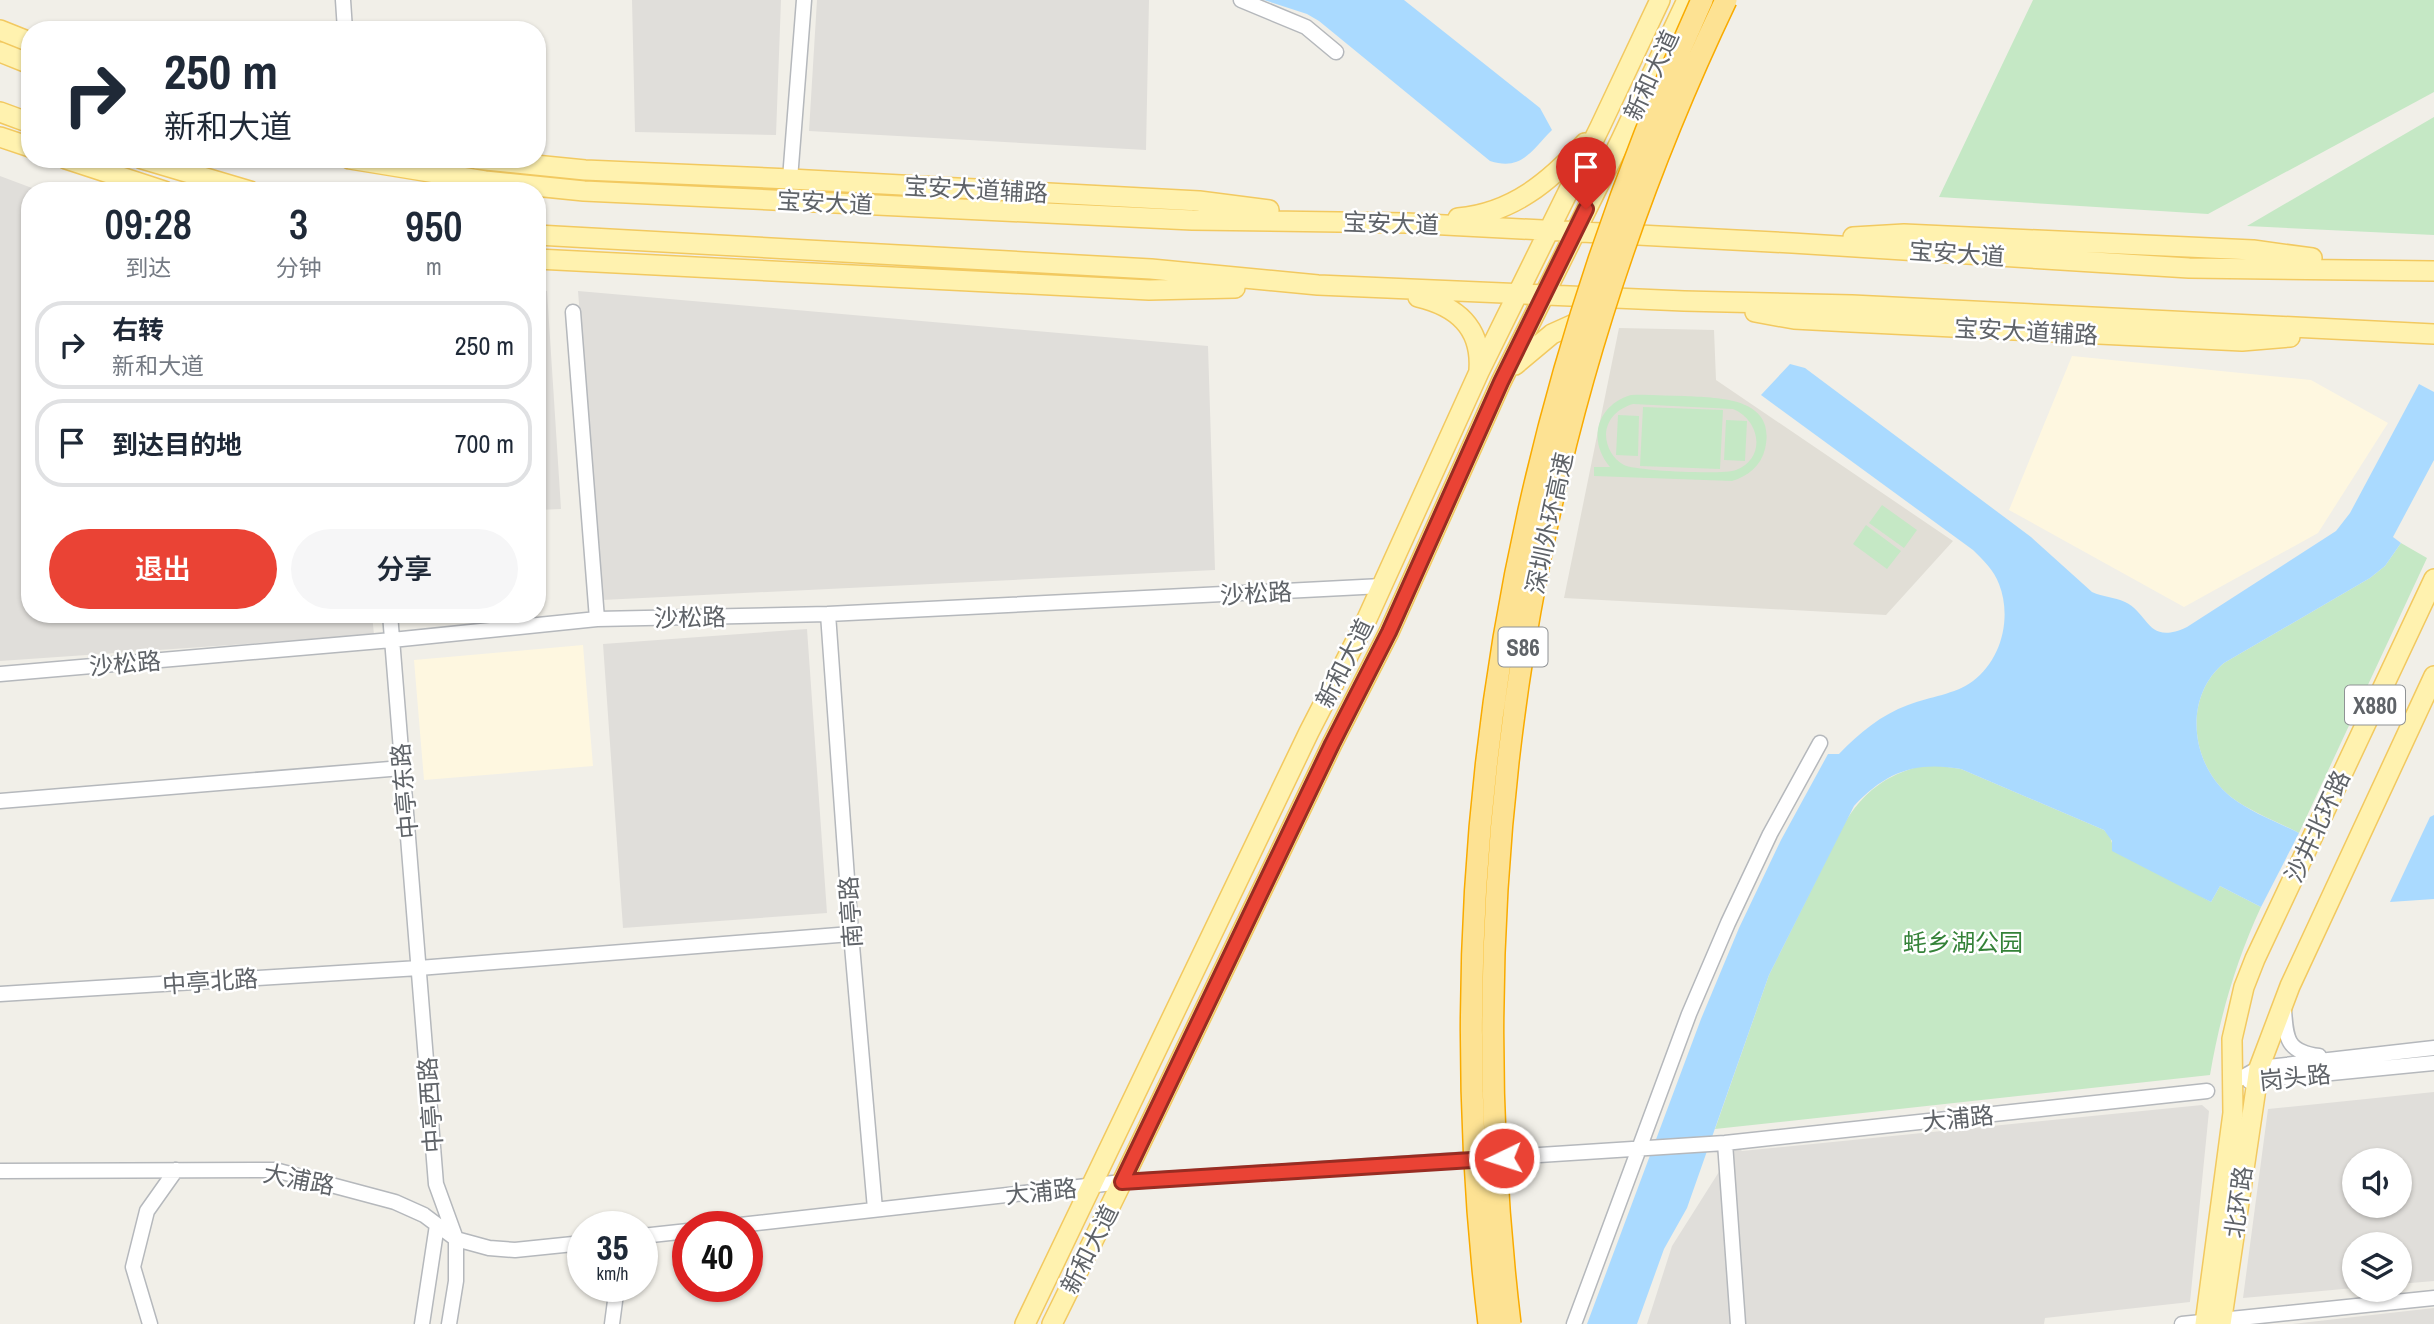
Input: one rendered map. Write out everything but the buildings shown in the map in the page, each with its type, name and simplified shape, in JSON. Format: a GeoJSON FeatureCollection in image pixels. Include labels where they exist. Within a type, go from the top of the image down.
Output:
{"type":"FeatureCollection","features":[{"type":"Feature","properties":{"kind":"highway","name":"深圳外环高速"},"geometry":{"type":"LineString","coordinates":[[1489,1324],[1474,1161],[1471,983],[1481,805],[1502,639],[1530,499],[1573,337],[1632,167],[1702,0]]}},
{"type":"Feature","properties":{"kind":"highway","name":"深圳外环高速"},"geometry":{"type":"LineString","coordinates":[[1510,1324],[1495,1160],[1492,983],[1502,807],[1522,655],[1548,516],[1594,343],[1652,175],[1726,0]]}},
{"type":"Feature","properties":{"kind":"main road","name":"新和大道"},"geometry":{"type":"LineString","coordinates":[[1025,1324],[1309,732],[1382,586],[1479,372],[1660,0]]}},
{"type":"Feature","properties":{"kind":"main road","name":"新和大道"},"geometry":{"type":"LineString","coordinates":[[1052,1324],[1332,744],[1389,632],[1501,382],[1687,0]]}},
{"type":"Feature","properties":{"kind":"main road"},"geometry":{"type":"LineString","coordinates":[[0,30],[21,38]]}},
{"type":"Feature","properties":{"kind":"main road"},"geometry":{"type":"LineString","coordinates":[[0,52],[21,60]]}},
{"type":"Feature","properties":{"kind":"main road"},"geometry":{"type":"LineString","coordinates":[[0,111],[21,119]]}},
{"type":"Feature","properties":{"kind":"main road"},"geometry":{"type":"LineString","coordinates":[[1407,223],[1482,214],[1516,202],[1552,177],[1600,127]]}},
{"type":"Feature","properties":{"kind":"main road"},"geometry":{"type":"LineString","coordinates":[[0,137],[21,144]]}},
{"type":"Feature","properties":{"kind":"main road"},"geometry":{"type":"LineString","coordinates":[[1621,140],[1615,163],[1617,188],[1622,200],[1636,219],[1657,233],[1669,236]]}},
{"type":"Feature","properties":{"kind":"main road","name":"宝安大道辅路"},"geometry":{"type":"LineString","coordinates":[[546,166],[1199,201],[1350,220]]}},
{"type":"Feature","properties":{"kind":"main road"},"geometry":{"type":"LineString","coordinates":[[94,168],[136,182]]}},
{"type":"Feature","properties":{"kind":"main road"},"geometry":{"type":"LineString","coordinates":[[150,168],[177,182]]}},
{"type":"Feature","properties":{"kind":"main road"},"geometry":{"type":"LineString","coordinates":[[172,168],[220,182]]}},
{"type":"Feature","properties":{"kind":"main road","name":"宝安大道"},"geometry":{"type":"LineString","coordinates":[[405,168],[495,182]]}},
{"type":"Feature","properties":{"kind":"main road"},"geometry":{"type":"LineString","coordinates":[[502,168],[584,191]]}},
{"type":"Feature","properties":{"kind":"main road","name":"宝安大道"},"geometry":{"type":"LineString","coordinates":[[546,187],[1192,220],[1350,220],[1792,243],[2189,268],[2434,271]]}},
{"type":"Feature","properties":{"kind":"main road","name":"宝安大道"},"geometry":{"type":"LineString","coordinates":[[546,237],[1152,269],[1318,285],[1684,301],[1852,304],[2433,334]]}},
{"type":"Feature","properties":{"kind":"main road"},"geometry":{"type":"LineString","coordinates":[[546,239],[638,265]]}},
{"type":"Feature","properties":{"kind":"main road"},"geometry":{"type":"LineString","coordinates":[[546,260],[1149,290],[1318,285]]}},
{"type":"Feature","properties":{"kind":"main road"},"geometry":{"type":"LineString","coordinates":[[1376,287],[1436,301],[1456,312],[1471,329],[1475,339],[1479,372]]}},
{"type":"Feature","properties":{"kind":"main road"},"geometry":{"type":"LineString","coordinates":[[1501,382],[1524,355],[1568,325],[1601,313],[1664,299]]}},
{"type":"Feature","properties":{"kind":"main road","name":"沙井北环路"},"geometry":{"type":"LineString","coordinates":[[2234,1082],[2231,1060],[2235,1018],[2255,959],[2434,579]]}},
{"type":"Feature","properties":{"kind":"main road","name":"沙井北环路"},"geometry":{"type":"LineString","coordinates":[[2258,1074],[2284,1001],[2434,676]]}},
{"type":"Feature","properties":{"kind":"main road","name":"北环路"},"geometry":{"type":"LineString","coordinates":[[2213,1323],[2258,1074]]}},
{"type":"Feature","properties":{"kind":"main road","name":"北环路"},"geometry":{"type":"LineString","coordinates":[[2213,1323],[2234,1082]]}},
{"type":"Feature","properties":{"kind":"street"},"geometry":{"type":"LineString","coordinates":[[343,0],[344,21]]}},
{"type":"Feature","properties":{"kind":"street"},"geometry":{"type":"LineString","coordinates":[[790,179],[804,0]]}},
{"type":"Feature","properties":{"kind":"street"},"geometry":{"type":"LineString","coordinates":[[1241,0],[1306,27],[1336,52]]}},
{"type":"Feature","properties":{"kind":"street"},"geometry":{"type":"LineString","coordinates":[[573,312],[597,619]]}},
{"type":"Feature","properties":{"kind":"street","name":"沙松路"},"geometry":{"type":"LineString","coordinates":[[0,674],[597,619],[828,614],[1382,586]]}},
{"type":"Feature","properties":{"kind":"street","name":"南亭路"},"geometry":{"type":"LineString","coordinates":[[828,614],[874,1209]]}},
{"type":"Feature","properties":{"kind":"street","name":"中亭东路"},"geometry":{"type":"LineString","coordinates":[[390,623],[419,968]]}},
{"type":"Feature","properties":{"kind":"street"},"geometry":{"type":"LineString","coordinates":[[1574,1324],[1647,1149],[1689,1014],[1770,834],[1820,743]]}},
{"type":"Feature","properties":{"kind":"street"},"geometry":{"type":"LineString","coordinates":[[0,801],[402,768]]}},
{"type":"Feature","properties":{"kind":"street","name":"中亭北路"},"geometry":{"type":"LineString","coordinates":[[0,994],[419,968],[851,934]]}},
{"type":"Feature","properties":{"kind":"street","name":"中亭西路"},"geometry":{"type":"LineString","coordinates":[[419,968],[436,1184],[456,1239],[456,1281],[449,1324]]}},
{"type":"Feature","properties":{"kind":"street"},"geometry":{"type":"LineString","coordinates":[[2284,1001],[2288,1040],[2296,1050],[2334,1058]]}},
{"type":"Feature","properties":{"kind":"street","name":"岗头路"},"geometry":{"type":"LineString","coordinates":[[2234,1082],[2258,1074],[2334,1058],[2434,1048]]}},
{"type":"Feature","properties":{"kind":"street","name":"岗头路"},"geometry":{"type":"LineString","coordinates":[[2258,1074],[2434,1063]]}},
{"type":"Feature","properties":{"kind":"street","name":"大浦路"},"geometry":{"type":"LineString","coordinates":[[763,1222],[1122,1182],[1725,1143],[2207,1091]]}},
{"type":"Feature","properties":{"kind":"street"},"geometry":{"type":"LineString","coordinates":[[1725,1143],[1738,1324]]}},
{"type":"Feature","properties":{"kind":"street"},"geometry":{"type":"LineString","coordinates":[[150,1324],[133,1267],[147,1211],[176,1170]]}},
{"type":"Feature","properties":{"kind":"street","name":"大浦路"},"geometry":{"type":"LineString","coordinates":[[0,1171],[275,1170],[396,1202],[424,1215],[456,1239],[489,1248],[515,1250],[567,1244]]}},
{"type":"Feature","properties":{"kind":"street"},"geometry":{"type":"LineString","coordinates":[[422,1324],[437,1225]]}},
{"type":"Feature","properties":{"kind":"street"},"geometry":{"type":"LineString","coordinates":[[2182,1324],[2213,1323],[2434,1298]]}},
{"type":"Feature","properties":{"kind":"street"},"geometry":{"type":"LineString","coordinates":[[612,1324],[615,1302]]}},
{"type":"Feature","properties":{"kind":"shaded area"},"geometry":{"type":"Polygon","coordinates":[[[632,0],[781,0],[776,135],[635,132],[632,0]]]}},
{"type":"Feature","properties":{"kind":"shaded area"},"geometry":{"type":"Polygon","coordinates":[[[817,0],[1149,0],[1146,150],[809,131],[817,0]]]}},
{"type":"Feature","properties":{"kind":"shaded area"},"geometry":{"type":"Polygon","coordinates":[[[0,176],[21,184],[21,623],[373,623],[374,635],[0,661],[0,176]]]}},
{"type":"Feature","properties":{"kind":"shaded area"},"geometry":{"type":"Polygon","coordinates":[[[546,291],[547,291],[561,509],[546,510],[546,291]]]}},
{"type":"Feature","properties":{"kind":"shaded area"},"geometry":{"type":"Polygon","coordinates":[[[578,291],[1208,346],[1215,570],[602,600],[578,291]]]}},
{"type":"Feature","properties":{"kind":"shaded area"},"geometry":{"type":"Polygon","coordinates":[[[1619,328],[1714,330],[1716,380],[1953,541],[1886,615],[1564,598],[1619,328]]]}},
{"type":"Feature","properties":{"kind":"shaded area"},"geometry":{"type":"Polygon","coordinates":[[[2072,356],[2311,380],[2388,423],[2318,533],[2184,607],[2009,510],[2072,356]]]}},
{"type":"Feature","properties":{"kind":"shaded area"},"geometry":{"type":"Polygon","coordinates":[[[807,629],[827,913],[623,928],[603,644],[807,629]]]}},
{"type":"Feature","properties":{"kind":"shaded area"},"geometry":{"type":"Polygon","coordinates":[[[583,645],[593,766],[424,780],[414,660],[583,645]]]}},
{"type":"Feature","properties":{"kind":"shaded area"},"geometry":{"type":"Polygon","coordinates":[[[2434,1092],[2434,1281],[2412,1283],[2412,1232],[2342,1232],[2342,1289],[2243,1298],[2268,1109],[2434,1092]]]}},
{"type":"Feature","properties":{"kind":"shaded area"},"geometry":{"type":"Polygon","coordinates":[[[2202,1105],[2209,1111],[2190,1302],[2045,1318],[2044,1324],[1647,1324],[1672,1246],[1736,1145],[1742,1151],[2202,1105]]]}},
{"type":"Feature","properties":{"kind":"shaded area"},"geometry":{"type":"Polygon","coordinates":[[[2434,1308],[2434,1324],[2292,1324],[2434,1308]]]}},
{"type":"Feature","properties":{"kind":"green space"},"geometry":{"type":"Polygon","coordinates":[[[2033,0],[2434,0],[2434,92],[2208,214],[1939,197],[2033,0]]]}},
{"type":"Feature","properties":{"kind":"green space"},"geometry":{"type":"Polygon","coordinates":[[[2434,117],[2434,235],[2247,226],[2434,117]]]}},
{"type":"Feature","properties":{"kind":"green space"},"geometry":{"type":"Polygon","coordinates":[[[1631,395],[1651,395],[1714,398],[1742,404],[1754,410],[1762,419],[1766,432],[1763,455],[1753,470],[1732,481],[1594,476],[1594,467],[1610,467],[1599,446],[1599,425],[1603,415],[1619,400],[1631,395]],[[1633,404],[1623,408],[1611,419],[1606,434],[1607,443],[1617,459],[1632,467],[1661,471],[1736,470],[1752,457],[1756,439],[1749,421],[1733,409],[1633,404]]]}},
{"type":"Feature","properties":{"kind":"green space"},"geometry":{"type":"Polygon","coordinates":[[[1643,407],[1723,410],[1720,469],[1640,466],[1643,407]]]}},
{"type":"Feature","properties":{"kind":"green space"},"geometry":{"type":"Polygon","coordinates":[[[1618,415],[1639,416],[1638,456],[1616,455],[1618,415]]]}},
{"type":"Feature","properties":{"kind":"green space"},"geometry":{"type":"Polygon","coordinates":[[[1726,420],[1747,421],[1745,461],[1724,460],[1726,420]]]}},
{"type":"Feature","properties":{"kind":"green space"},"geometry":{"type":"Polygon","coordinates":[[[1882,505],[1917,530],[1904,548],[1869,523],[1882,505]]]}},
{"type":"Feature","properties":{"kind":"green space"},"geometry":{"type":"Polygon","coordinates":[[[1866,525],[1901,551],[1887,569],[1853,544],[1866,525]]]}},
{"type":"Feature","properties":{"kind":"green space"},"geometry":{"type":"Polygon","coordinates":[[[2401,543],[2427,558],[2299,833],[2238,802],[2217,783],[2200,749],[2197,712],[2202,694],[2211,677],[2224,663],[2370,578],[2385,566],[2401,543]]]}},
{"type":"Feature","properties":{"kind":"green space","name":"蚝乡湖公园"},"geometry":{"type":"Polygon","coordinates":[[[1921,766],[1961,769],[2104,830],[2113,846],[2211,902],[2220,886],[2261,907],[2230,989],[2210,1075],[1715,1129],[1769,975],[1844,824],[1859,803],[1877,786],[1897,774],[1921,766]]]}},
{"type":"Feature","properties":{"kind":"water"},"geometry":{"type":"Polygon","coordinates":[[[1264,0],[1404,0],[1540,108],[1552,130],[1532,152],[1518,161],[1490,161],[1319,21],[1307,14],[1264,0]]]}},
{"type":"Feature","properties":{"kind":"water"},"geometry":{"type":"Polygon","coordinates":[[[1790,364],[1805,368],[2031,537],[2092,592],[2125,602],[2150,626],[2164,633],[2187,627],[2336,531],[2350,513],[2419,384],[2434,392],[2434,460],[2393,537],[2401,543],[2385,566],[2370,578],[2224,663],[2211,677],[2202,694],[2197,712],[2200,749],[2217,783],[2231,797],[2247,807],[2299,833],[2261,907],[2220,886],[2211,902],[2112,851],[2112,841],[2104,830],[1961,769],[1915,768],[1890,777],[1854,806],[1769,975],[1687,1208],[1664,1249],[1637,1324],[1587,1324],[1701,1019],[1739,928],[1781,840],[1828,754],[1839,754],[1871,725],[1898,709],[1966,686],[1983,672],[2002,637],[2005,610],[2003,597],[1994,574],[1981,558],[1761,395],[1790,364]]]}},
{"type":"Feature","properties":{"kind":"water"},"geometry":{"type":"Polygon","coordinates":[[[2434,815],[2434,899],[2390,902],[2430,817],[2434,815]]]}},
{"type":"Feature","properties":{"kind":"route"},"geometry":{"type":"LineString","coordinates":[[1504,1158],[1122,1182],[1230,954],[1389,632],[1501,382],[1586,209]]}}]}
